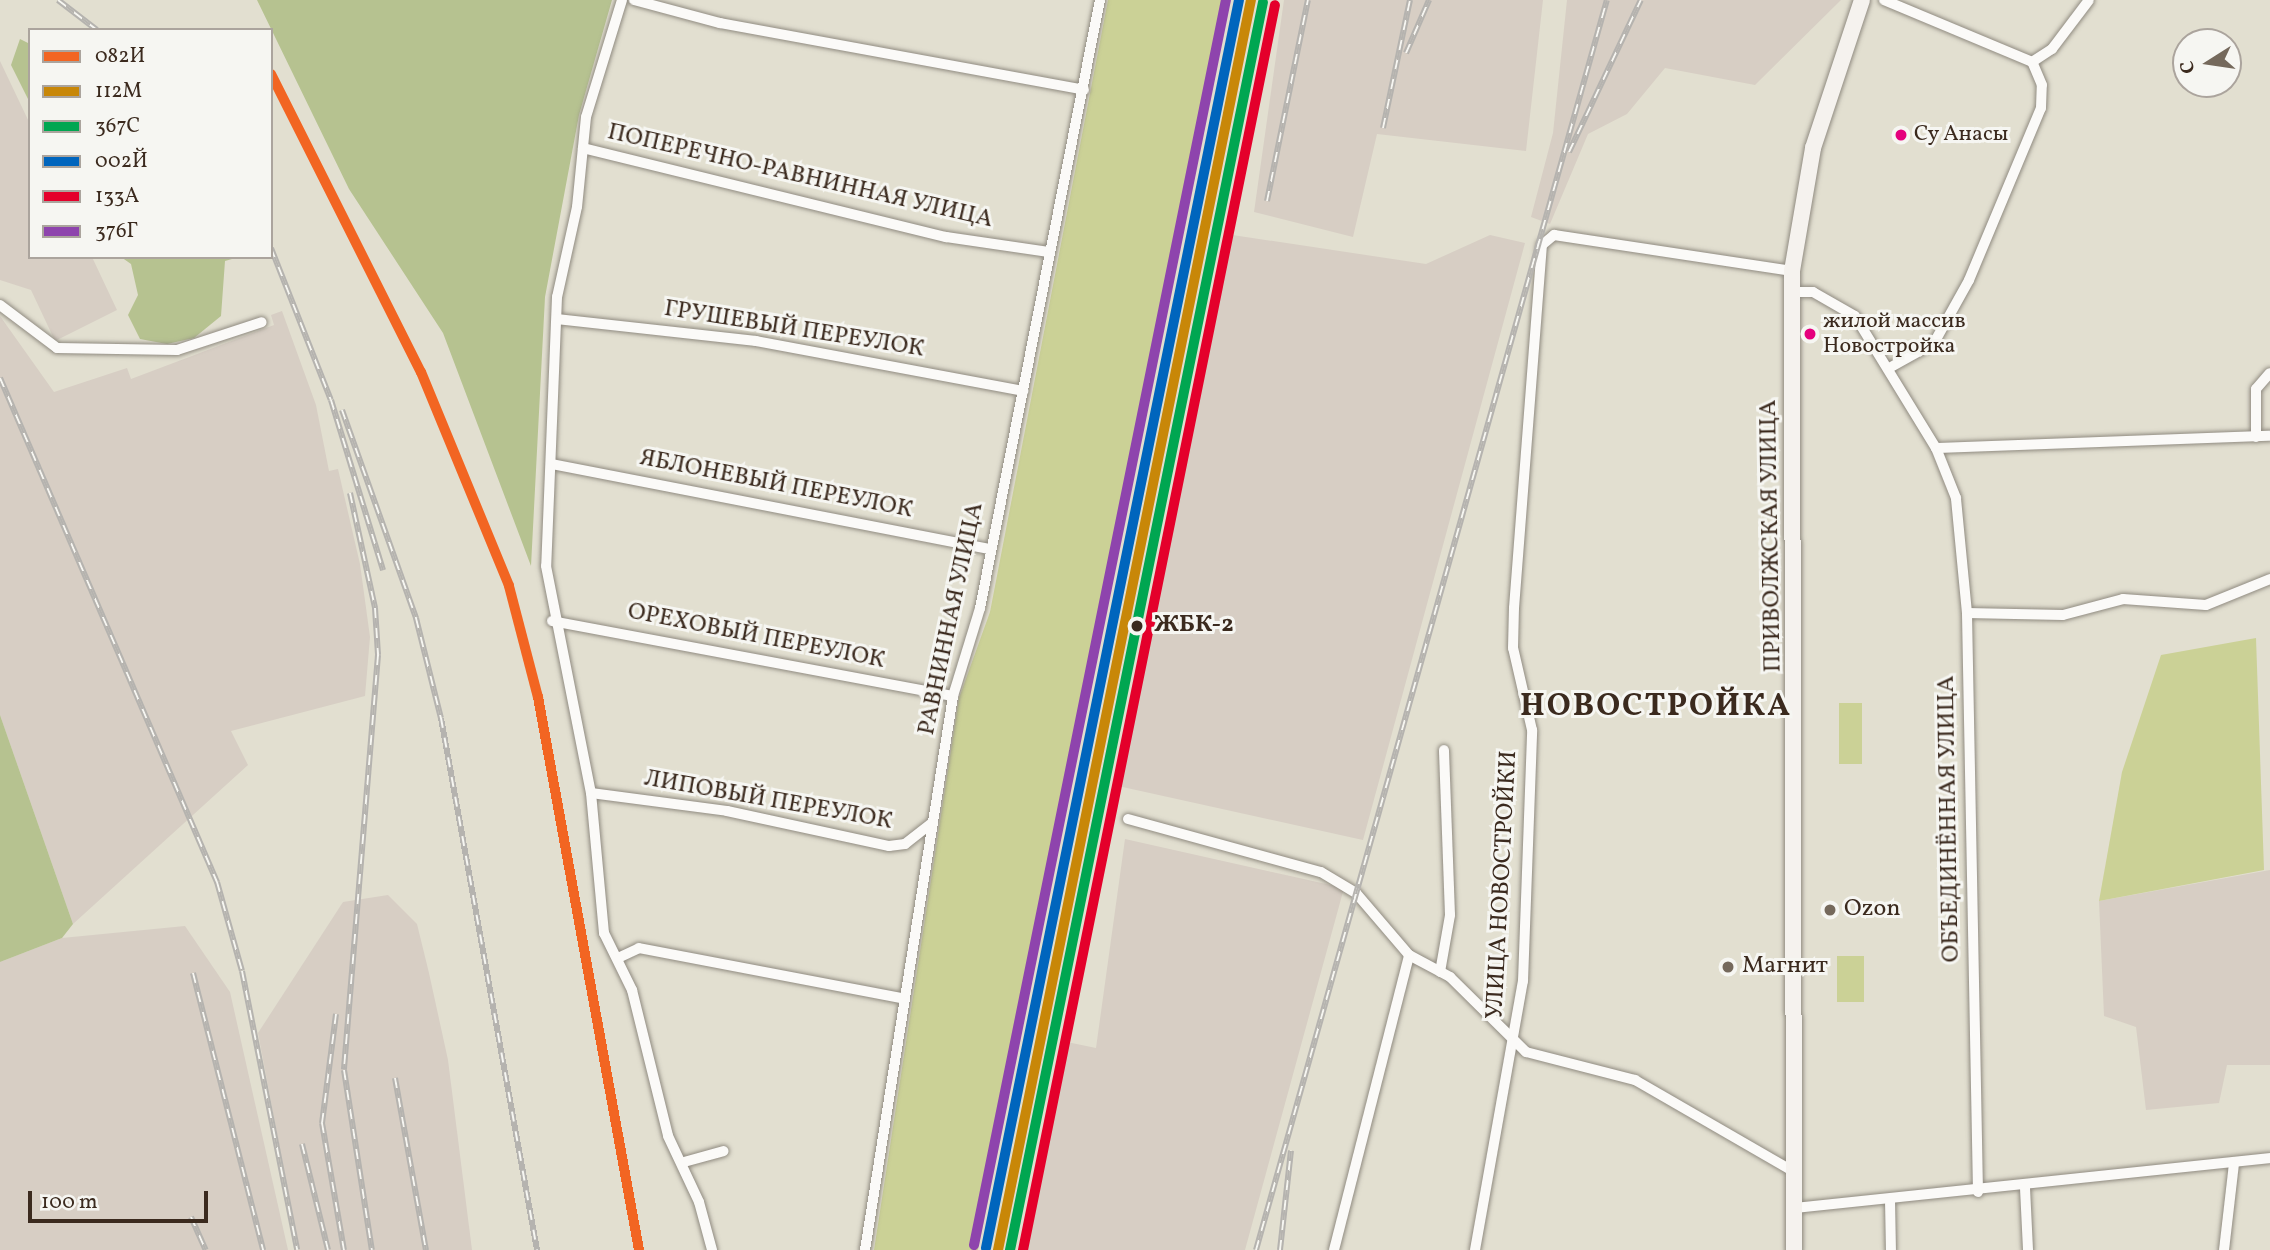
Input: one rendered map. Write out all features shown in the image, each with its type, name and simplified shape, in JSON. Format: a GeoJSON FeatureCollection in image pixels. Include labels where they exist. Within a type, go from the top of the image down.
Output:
{"type":"FeatureCollection","features":[{"type":"Feature","properties":{"kind":"main road","name":"ПРИВОЛЖСКАЯ УЛИЦА"},"geometry":{"type":"LineString","coordinates":[[1794,1250],[1796,1173],[1792,271],[1813,148],[1862,0]]}},
{"type":"Feature","properties":{"kind":"street"},"geometry":{"type":"LineString","coordinates":[[622,0],[586,117],[557,319],[546,566],[552,621],[591,793],[598,910],[618,958],[668,1136],[684,1162],[712,1250]]}},
{"type":"Feature","properties":{"kind":"street"},"geometry":{"type":"LineString","coordinates":[[634,0],[720,23],[1084,90]]}},
{"type":"Feature","properties":{"kind":"street","name":"РАВНИННАЯ УЛИЦА"},"geometry":{"type":"LineString","coordinates":[[865,1250],[901,998],[953,695],[991,549],[1100,0]]}},
{"type":"Feature","properties":{"kind":"street"},"geometry":{"type":"LineString","coordinates":[[1884,0],[2032,62],[2042,85],[2041,108],[1969,280],[1934,343],[1891,367]]}},
{"type":"Feature","properties":{"kind":"street"},"geometry":{"type":"LineString","coordinates":[[2032,62],[2052,49],[2089,0]]}},
{"type":"Feature","properties":{"kind":"street","name":"ПОПЕРЕЧНО-РАВНИННАЯ УЛИЦА"},"geometry":{"type":"LineString","coordinates":[[583,148],[946,237],[1049,252]]}},
{"type":"Feature","properties":{"kind":"street","name":"УЛИЦА НОВОСТРОЙКИ"},"geometry":{"type":"LineString","coordinates":[[1475,1250],[1515,1039],[1523,981],[1532,730],[1513,648],[1514,608],[1538,321],[1535,288],[1542,245],[1554,235],[1792,271]]}},
{"type":"Feature","properties":{"kind":"street","name":"ОБЪЕДИНЁННАЯ УЛИЦА"},"geometry":{"type":"LineString","coordinates":[[1792,292],[1813,292],[1856,316],[1891,367],[1936,448],[1956,498],[1967,613],[1978,1192]]}},
{"type":"Feature","properties":{"kind":"street"},"geometry":{"type":"LineString","coordinates":[[0,305],[57,348],[177,350],[262,322]]}},
{"type":"Feature","properties":{"kind":"street","name":"ГРУШЕВЫЙ ПЕРЕУЛОК"},"geometry":{"type":"LineString","coordinates":[[557,319],[756,341],[1023,391]]}},
{"type":"Feature","properties":{"kind":"street"},"geometry":{"type":"LineString","coordinates":[[2256,437],[2256,388],[2270,373]]}},
{"type":"Feature","properties":{"kind":"street"},"geometry":{"type":"LineString","coordinates":[[1936,448],[2270,436]]}},
{"type":"Feature","properties":{"kind":"street","name":"ЯБЛОНЕВЫЙ ПЕРЕУЛОК"},"geometry":{"type":"LineString","coordinates":[[552,464],[991,549]]}},
{"type":"Feature","properties":{"kind":"street"},"geometry":{"type":"LineString","coordinates":[[1967,613],[2063,615],[2123,599],[2206,605],[2270,579]]}},
{"type":"Feature","properties":{"kind":"street","name":"ОРЕХОВЫЙ ПЕРЕУЛОК"},"geometry":{"type":"LineString","coordinates":[[552,621],[953,695]]}},
{"type":"Feature","properties":{"kind":"street"},"geometry":{"type":"LineString","coordinates":[[1440,972],[1450,915],[1444,750]]}},
{"type":"Feature","properties":{"kind":"street","name":"ЛИПОВЫЙ ПЕРЕУЛОК"},"geometry":{"type":"LineString","coordinates":[[591,793],[727,811],[889,846],[905,844],[931,824]]}},
{"type":"Feature","properties":{"kind":"street"},"geometry":{"type":"LineString","coordinates":[[1128,819],[1321,872],[1356,893],[1409,956],[1440,972],[1526,1052],[1635,1080],[1796,1173]]}},
{"type":"Feature","properties":{"kind":"street"},"geometry":{"type":"LineString","coordinates":[[618,958],[639,948],[901,998]]}},
{"type":"Feature","properties":{"kind":"street"},"geometry":{"type":"LineString","coordinates":[[1334,1250],[1409,956]]}},
{"type":"Feature","properties":{"kind":"street"},"geometry":{"type":"LineString","coordinates":[[684,1162],[724,1151]]}},
{"type":"Feature","properties":{"kind":"street"},"geometry":{"type":"LineString","coordinates":[[1795,1208],[2025,1188],[2270,1158]]}},
{"type":"Feature","properties":{"kind":"street"},"geometry":{"type":"LineString","coordinates":[[2224,1250],[2234,1163]]}},
{"type":"Feature","properties":{"kind":"street"},"geometry":{"type":"LineString","coordinates":[[2025,1188],[2028,1250]]}},
{"type":"Feature","properties":{"kind":"street"},"geometry":{"type":"LineString","coordinates":[[1890,1200],[1891,1250]]}},
{"type":"Feature","properties":{"kind":"shaded area"},"geometry":{"type":"Polygon","coordinates":[[[1284,0],[1543,0],[1526,151],[1377,134],[1353,237],[1254,212],[1284,0]]]}},
{"type":"Feature","properties":{"kind":"shaded area"},"geometry":{"type":"Polygon","coordinates":[[[1567,0],[1841,0],[1755,85],[1665,68],[1627,114],[1588,134],[1550,224],[1531,217],[1553,133],[1567,0]]]}},
{"type":"Feature","properties":{"kind":"shaded area"},"geometry":{"type":"Polygon","coordinates":[[[0,61],[28,120],[28,259],[93,259],[117,310],[55,341],[31,290],[0,280],[0,61]]]}},
{"type":"Feature","properties":{"kind":"shaded area"},"geometry":{"type":"Polygon","coordinates":[[[1226,234],[1426,264],[1490,235],[1525,243],[1363,840],[1118,786],[1226,234]]]}},
{"type":"Feature","properties":{"kind":"shaded area"},"geometry":{"type":"Polygon","coordinates":[[[282,311],[316,405],[329,471],[338,469],[360,564],[370,637],[365,696],[231,731],[248,765],[73,924],[0,715],[0,316],[54,392],[127,368],[131,379],[274,325],[271,315],[282,311]]]}},
{"type":"Feature","properties":{"kind":"shaded area"},"geometry":{"type":"Polygon","coordinates":[[[1125,839],[1344,888],[1245,1250],[1020,1250],[1049,1102],[1067,1042],[1096,1048],[1125,839]]]}},
{"type":"Feature","properties":{"kind":"shaded area"},"geometry":{"type":"Polygon","coordinates":[[[2270,870],[2270,1065],[2227,1065],[2219,1103],[2146,1110],[2136,1027],[2104,1016],[2099,901],[2270,870]]]}},
{"type":"Feature","properties":{"kind":"shaded area"},"geometry":{"type":"Polygon","coordinates":[[[388,895],[417,924],[429,973],[448,1060],[472,1250],[299,1250],[258,1033],[343,902],[388,895]]]}},
{"type":"Feature","properties":{"kind":"shaded area"},"geometry":{"type":"Polygon","coordinates":[[[185,926],[230,992],[288,1250],[0,1250],[0,962],[62,938],[185,926]]]}},
{"type":"Feature","properties":{"kind":"green space"},"geometry":{"type":"Polygon","coordinates":[[[257,0],[612,0],[579,115],[545,297],[531,566],[443,333],[349,189],[273,28],[257,0]]]}},
{"type":"Feature","properties":{"kind":"green space"},"geometry":{"type":"Polygon","coordinates":[[[1108,0],[1228,0],[978,1250],[874,1250],[959,698],[990,612],[1108,0]]]}},
{"type":"Feature","properties":{"kind":"green space"},"geometry":{"type":"Polygon","coordinates":[[[20,39],[28,43],[28,99],[11,65],[20,39]]]}},
{"type":"Feature","properties":{"kind":"green space"},"geometry":{"type":"Polygon","coordinates":[[[124,259],[232,259],[225,261],[221,316],[194,338],[167,344],[140,339],[128,315],[138,295],[131,264],[124,259]]]}},
{"type":"Feature","properties":{"kind":"green space"},"geometry":{"type":"Polygon","coordinates":[[[2256,638],[2264,870],[2099,901],[2122,772],[2161,655],[2256,638]]]}},
{"type":"Feature","properties":{"kind":"green space"},"geometry":{"type":"Polygon","coordinates":[[[1839,703],[1862,703],[1862,764],[1839,764],[1839,703]]]}},
{"type":"Feature","properties":{"kind":"green space"},"geometry":{"type":"Polygon","coordinates":[[[0,715],[73,924],[62,938],[0,962],[0,715]]]}},
{"type":"Feature","properties":{"kind":"green space"},"geometry":{"type":"Polygon","coordinates":[[[1837,956],[1864,956],[1864,1002],[1837,1002],[1837,956]]]}},
{"type":"Feature","properties":{"kind":"railway"},"geometry":{"type":"LineString","coordinates":[[58,0],[94,28]]}},
{"type":"Feature","properties":{"kind":"railway"},"geometry":{"type":"LineString","coordinates":[[1267,201],[1308,0]]}},
{"type":"Feature","properties":{"kind":"railway"},"geometry":{"type":"LineString","coordinates":[[1383,128],[1410,0]]}},
{"type":"Feature","properties":{"kind":"railway"},"geometry":{"type":"LineString","coordinates":[[1406,53],[1429,0]]}},
{"type":"Feature","properties":{"kind":"railway"},"geometry":{"type":"LineString","coordinates":[[1256,1250],[1607,0]]}},
{"type":"Feature","properties":{"kind":"railway"},"geometry":{"type":"LineString","coordinates":[[1569,152],[1641,0]]}},
{"type":"Feature","properties":{"kind":"railway"},"geometry":{"type":"LineString","coordinates":[[273,253],[331,400],[383,570]]}},
{"type":"Feature","properties":{"kind":"railway"},"geometry":{"type":"LineString","coordinates":[[0,378],[217,882],[242,971],[297,1250]]}},
{"type":"Feature","properties":{"kind":"railway"},"geometry":{"type":"LineString","coordinates":[[342,410],[416,618],[441,718],[537,1250]]}},
{"type":"Feature","properties":{"kind":"railway"},"geometry":{"type":"LineString","coordinates":[[350,493],[375,608],[378,655],[344,1070],[372,1250]]}},
{"type":"Feature","properties":{"kind":"railway"},"geometry":{"type":"LineString","coordinates":[[193,973],[263,1250]]}},
{"type":"Feature","properties":{"kind":"railway"},"geometry":{"type":"LineString","coordinates":[[336,1014],[322,1123],[344,1250]]}},
{"type":"Feature","properties":{"kind":"railway"},"geometry":{"type":"LineString","coordinates":[[395,1078],[426,1250]]}},
{"type":"Feature","properties":{"kind":"railway"},"geometry":{"type":"LineString","coordinates":[[302,1144],[328,1250]]}},
{"type":"Feature","properties":{"kind":"railway"},"geometry":{"type":"LineString","coordinates":[[1280,1250],[1291,1151]]}},
{"type":"Feature","properties":{"kind":"railway"},"geometry":{"type":"LineString","coordinates":[[191,1217],[206,1250]]}},
{"type":"Feature","properties":{"kind":"transit line","name":"376Г"},"geometry":{"type":"LineString","coordinates":[[974,1245],[1226,0]]}},
{"type":"Feature","properties":{"kind":"transit line","name":"002Й"},"geometry":{"type":"LineString","coordinates":[[986,1248],[1239,0]]}},
{"type":"Feature","properties":{"kind":"transit line","name":"112М"},"geometry":{"type":"LineString","coordinates":[[998,1250],[1251,0]]}},
{"type":"Feature","properties":{"kind":"transit line","name":"367С"},"geometry":{"type":"LineString","coordinates":[[1010,1250],[1263,2]]}},
{"type":"Feature","properties":{"kind":"transit line","name":"133А"},"geometry":{"type":"LineString","coordinates":[[1023,1250],[1275,5]]}},
{"type":"Feature","properties":{"kind":"transit line","name":"082И"},"geometry":{"type":"LineString","coordinates":[[273,78],[421,372],[509,586],[538,697],[639,1250]]}},
{"type":"Feature","properties":{"kind":"place","name":"Су Анасы"},"geometry":{"type":"Point","coordinates":[1901,135]}},
{"type":"Feature","properties":{"kind":"place","name":"жилой массив Новостройка"},"geometry":{"type":"Point","coordinates":[1810,334]}},
{"type":"Feature","properties":{"kind":"place","name":"ЖБК-2"},"geometry":{"type":"Point","coordinates":[1137,626]}},
{"type":"Feature","properties":{"kind":"place","name":"Ozon"},"geometry":{"type":"Point","coordinates":[1830,910]}},
{"type":"Feature","properties":{"kind":"place","name":"Магнит"},"geometry":{"type":"Point","coordinates":[1728,967]}},
{"type":"Feature","properties":{"kind":"district","name":"НОВОСТРОЙКА"},"geometry":{"type":"Point","coordinates":[1656,707]}}]}
